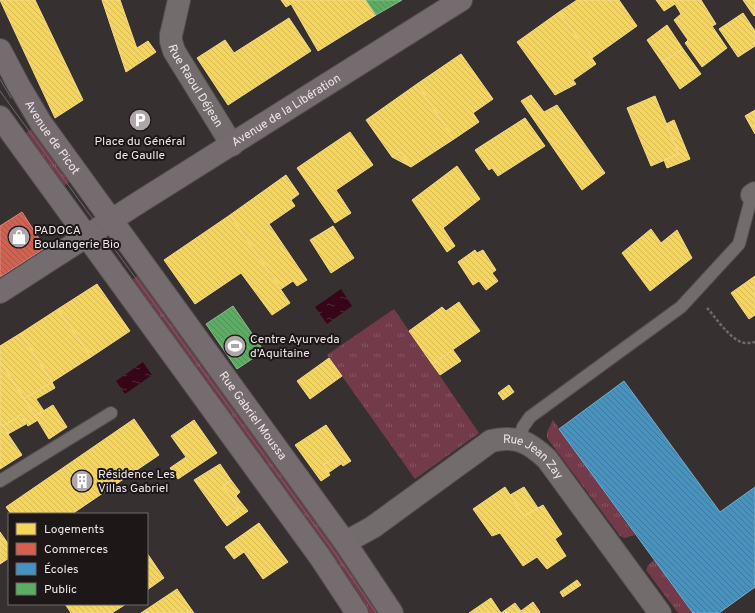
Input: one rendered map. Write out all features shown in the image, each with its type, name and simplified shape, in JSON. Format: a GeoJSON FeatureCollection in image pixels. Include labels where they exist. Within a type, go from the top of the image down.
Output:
{"type":"FeatureCollection","features":[{"type":"Feature","properties":{"kind":"street","name":"Rue Raoul Déjean"},"geometry":{"type":"LineString","coordinates":[[179,0],[170,41],[174,51],[232,145]]}},
{"type":"Feature","properties":{"kind":"street","name":"Avenue de la Libération"},"geometry":{"type":"LineString","coordinates":[[88,236],[461,0]]}},
{"type":"Feature","properties":{"kind":"street","name":"Avenue de Picot"},"geometry":{"type":"LineString","coordinates":[[0,50],[41,123],[111,221]]}},
{"type":"Feature","properties":{"kind":"street"},"geometry":{"type":"LineString","coordinates":[[0,117],[320,557],[358,613]]}},
{"type":"Feature","properties":{"kind":"street","name":"Rue Gabriel Moussa"},"geometry":{"type":"LineString","coordinates":[[111,221],[344,541],[392,613]]}},
{"type":"Feature","properties":{"kind":"street"},"geometry":{"type":"LineString","coordinates":[[0,292],[88,236]]}},
{"type":"Feature","properties":{"kind":"street","name":"Rue Jean Zay"},"geometry":{"type":"LineString","coordinates":[[344,541],[373,527],[491,441],[502,438],[519,440],[533,446],[547,459],[660,613]]}},
{"type":"Feature","properties":{"kind":"lane"},"geometry":{"type":"LineString","coordinates":[[519,440],[523,427],[530,416],[681,307],[740,244],[754,194]]}},
{"type":"Feature","properties":{"kind":"lane"},"geometry":{"type":"LineString","coordinates":[[0,481],[111,413]]}},
{"type":"Feature","properties":{"kind":"path"},"geometry":{"type":"LineString","coordinates":[[692,294],[706,306],[729,333],[740,342],[755,342]]}},
{"type":"Feature","properties":{"kind":"green space"},"geometry":{"type":"Polygon","coordinates":[[[34,127],[73,180],[62,187],[25,134],[34,127]]]}},
{"type":"Feature","properties":{"kind":"green space"},"geometry":{"type":"Polygon","coordinates":[[[140,274],[383,613],[368,613],[131,281],[140,274]]]}},
{"type":"Feature","properties":{"kind":"green space"},"geometry":{"type":"Polygon","coordinates":[[[394,309],[479,433],[415,479],[327,355],[394,309]]]}},
{"type":"Feature","properties":{"kind":"green space"},"geometry":{"type":"Polygon","coordinates":[[[553,420],[635,535],[625,538],[620,536],[547,438],[547,432],[553,420]]]}},
{"type":"Feature","properties":{"kind":"green space"},"geometry":{"type":"Polygon","coordinates":[[[654,560],[693,613],[678,613],[646,570],[648,565],[654,560]]]}},
{"type":"Feature","properties":{"kind":"water"},"geometry":{"type":"Polygon","coordinates":[[[341,289],[352,306],[327,324],[315,307],[341,289]]]}},
{"type":"Feature","properties":{"kind":"water"},"geometry":{"type":"Polygon","coordinates":[[[143,362],[152,375],[125,394],[116,381],[143,362]]]}},
{"type":"Feature","properties":{"kind":"building: Logements"},"geometry":{"type":"Polygon","coordinates":[[[0,0],[35,0],[83,100],[55,118],[0,0]]]}},
{"type":"Feature","properties":{"kind":"building: Logements"},"geometry":{"type":"Polygon","coordinates":[[[102,0],[120,0],[137,48],[148,41],[156,52],[126,72],[102,0]]]}},
{"type":"Feature","properties":{"kind":"building: Logements"},"geometry":{"type":"Polygon","coordinates":[[[281,0],[366,0],[376,15],[318,51],[291,4],[286,7],[281,0]]]}},
{"type":"Feature","properties":{"kind":"building: Logements"},"geometry":{"type":"Polygon","coordinates":[[[577,0],[619,0],[637,26],[592,58],[559,12],[577,0]]]}},
{"type":"Feature","properties":{"kind":"building: Logements"},"geometry":{"type":"Polygon","coordinates":[[[656,0],[701,0],[716,24],[712,26],[727,48],[702,67],[685,43],[688,40],[674,20],[681,14],[675,4],[664,11],[656,0]]]}},
{"type":"Feature","properties":{"kind":"building: Logements"},"geometry":{"type":"Polygon","coordinates":[[[743,0],[755,0],[754,16],[743,0]]]}},
{"type":"Feature","properties":{"kind":"building: Logements"},"geometry":{"type":"Polygon","coordinates":[[[559,12],[596,64],[573,80],[576,84],[555,95],[517,42],[559,12]]]}},
{"type":"Feature","properties":{"kind":"building: Logements"},"geometry":{"type":"Polygon","coordinates":[[[743,13],[755,31],[755,46],[738,57],[719,29],[743,13]]]}},
{"type":"Feature","properties":{"kind":"building: Logements"},"geometry":{"type":"Polygon","coordinates":[[[289,18],[311,51],[228,105],[197,58],[225,40],[234,53],[289,18]]]}},
{"type":"Feature","properties":{"kind":"building: Logements"},"geometry":{"type":"Polygon","coordinates":[[[667,25],[683,49],[662,62],[647,40],[667,25]]]}},
{"type":"Feature","properties":{"kind":"building: Logements"},"geometry":{"type":"Polygon","coordinates":[[[683,49],[701,74],[680,89],[662,62],[683,49]]]}},
{"type":"Feature","properties":{"kind":"building: Logements"},"geometry":{"type":"Polygon","coordinates":[[[461,54],[493,99],[473,113],[479,122],[454,139],[417,84],[461,54]]]}},
{"type":"Feature","properties":{"kind":"building: Logements"},"geometry":{"type":"Polygon","coordinates":[[[417,84],[454,139],[411,167],[400,152],[392,157],[366,120],[417,84]]]}},
{"type":"Feature","properties":{"kind":"building: Logements"},"geometry":{"type":"Polygon","coordinates":[[[531,95],[544,112],[557,105],[605,173],[582,190],[521,101],[531,95]]]}},
{"type":"Feature","properties":{"kind":"building: Logements"},"geometry":{"type":"Polygon","coordinates":[[[655,96],[679,154],[651,166],[627,108],[655,96]]]}},
{"type":"Feature","properties":{"kind":"building: Logements"},"geometry":{"type":"Polygon","coordinates":[[[755,110],[755,134],[745,116],[755,110]]]}},
{"type":"Feature","properties":{"kind":"building: Logements"},"geometry":{"type":"Polygon","coordinates":[[[525,118],[545,146],[498,176],[492,168],[489,170],[475,150],[525,118]]]}},
{"type":"Feature","properties":{"kind":"building: Logements"},"geometry":{"type":"Polygon","coordinates":[[[674,120],[690,159],[667,168],[664,160],[679,154],[666,124],[674,120]]]}},
{"type":"Feature","properties":{"kind":"building: Logements"},"geometry":{"type":"Polygon","coordinates":[[[350,132],[373,165],[336,190],[351,213],[335,223],[297,168],[350,132]]]}},
{"type":"Feature","properties":{"kind":"building: Logements"},"geometry":{"type":"Polygon","coordinates":[[[400,152],[411,167],[392,157],[400,152]]]}},
{"type":"Feature","properties":{"kind":"building: Logements"},"geometry":{"type":"Polygon","coordinates":[[[457,166],[480,199],[443,228],[455,246],[447,252],[412,200],[457,166]]]}},
{"type":"Feature","properties":{"kind":"building: Logements"},"geometry":{"type":"Polygon","coordinates":[[[286,175],[299,194],[291,200],[295,206],[269,224],[307,280],[297,286],[293,281],[281,289],[230,215],[286,175]]]}},
{"type":"Feature","properties":{"kind":"building: Logements"},"geometry":{"type":"Polygon","coordinates":[[[230,215],[290,303],[272,315],[241,273],[195,304],[164,260],[230,215]]]}},
{"type":"Feature","properties":{"kind":"building: Logements"},"geometry":{"type":"Polygon","coordinates":[[[333,226],[354,258],[331,273],[310,240],[333,226]]]}},
{"type":"Feature","properties":{"kind":"building: Logements"},"geometry":{"type":"Polygon","coordinates":[[[651,229],[661,243],[677,230],[692,258],[650,291],[622,253],[651,229]]]}},
{"type":"Feature","properties":{"kind":"building: Logements"},"geometry":{"type":"Polygon","coordinates":[[[475,250],[477,253],[483,250],[496,270],[492,273],[498,281],[486,290],[479,281],[473,285],[458,262],[475,250]]]}},
{"type":"Feature","properties":{"kind":"building: Logements"},"geometry":{"type":"Polygon","coordinates":[[[755,276],[755,315],[749,319],[731,293],[755,276]]]}},
{"type":"Feature","properties":{"kind":"building: Logements"},"geometry":{"type":"Polygon","coordinates":[[[97,284],[130,331],[91,357],[58,309],[97,284]]]}},
{"type":"Feature","properties":{"kind":"building: Logements"},"geometry":{"type":"Polygon","coordinates":[[[459,302],[480,331],[432,364],[409,331],[442,307],[446,311],[459,302]]]}},
{"type":"Feature","properties":{"kind":"building: Logements"},"geometry":{"type":"Polygon","coordinates":[[[58,309],[91,357],[52,382],[21,333],[58,309]]]}},
{"type":"Feature","properties":{"kind":"building: Logements"},"geometry":{"type":"Polygon","coordinates":[[[21,333],[52,382],[24,399],[0,361],[0,346],[21,333]]]}},
{"type":"Feature","properties":{"kind":"building: Logements"},"geometry":{"type":"Polygon","coordinates":[[[453,350],[461,361],[440,375],[432,364],[453,350]]]}},
{"type":"Feature","properties":{"kind":"building: Logements"},"geometry":{"type":"Polygon","coordinates":[[[329,358],[342,376],[310,399],[297,381],[329,358]]]}},
{"type":"Feature","properties":{"kind":"building: Logements"},"geometry":{"type":"Polygon","coordinates":[[[0,361],[38,420],[28,426],[21,415],[3,426],[0,422],[0,361]]]}},
{"type":"Feature","properties":{"kind":"building: Logements"},"geometry":{"type":"Polygon","coordinates":[[[52,382],[55,388],[36,399],[44,411],[35,416],[24,399],[52,382]]]}},
{"type":"Feature","properties":{"kind":"building: Logements"},"geometry":{"type":"Polygon","coordinates":[[[509,385],[514,392],[503,400],[498,393],[509,385]]]}},
{"type":"Feature","properties":{"kind":"building: Logements"},"geometry":{"type":"Polygon","coordinates":[[[53,405],[67,427],[49,439],[35,416],[53,405]]]}},
{"type":"Feature","properties":{"kind":"building: Logements"},"geometry":{"type":"Polygon","coordinates":[[[21,415],[26,424],[8,434],[3,426],[21,415]]]}},
{"type":"Feature","properties":{"kind":"building: Logements","name":"Résidence Les Villas Gabriel"},"geometry":{"type":"Polygon","coordinates":[[[134,419],[159,455],[73,513],[10,513],[6,507],[134,419]]]}},
{"type":"Feature","properties":{"kind":"building: Logements"},"geometry":{"type":"Polygon","coordinates":[[[194,420],[217,453],[178,479],[170,468],[186,457],[171,436],[194,420]]]}},
{"type":"Feature","properties":{"kind":"building: Logements"},"geometry":{"type":"Polygon","coordinates":[[[0,422],[22,455],[0,469],[0,422]]]}},
{"type":"Feature","properties":{"kind":"building: Logements"},"geometry":{"type":"Polygon","coordinates":[[[326,425],[351,461],[343,466],[336,457],[323,465],[330,475],[321,481],[295,445],[326,425]]]}},
{"type":"Feature","properties":{"kind":"building: Logements"},"geometry":{"type":"Polygon","coordinates":[[[336,457],[341,464],[328,473],[323,465],[336,457]]]}},
{"type":"Feature","properties":{"kind":"building: Logements"},"geometry":{"type":"Polygon","coordinates":[[[220,464],[231,480],[223,486],[239,509],[223,521],[194,480],[220,464]]]}},
{"type":"Feature","properties":{"kind":"building: Logements"},"geometry":{"type":"Polygon","coordinates":[[[231,480],[240,492],[236,496],[248,511],[227,526],[223,521],[239,509],[223,486],[231,480]]]}},
{"type":"Feature","properties":{"kind":"building: Logements"},"geometry":{"type":"Polygon","coordinates":[[[505,487],[524,516],[543,505],[562,534],[555,539],[566,556],[547,569],[537,557],[523,566],[500,533],[492,536],[473,509],[505,487]]]}},
{"type":"Feature","properties":{"kind":"building: Logements"},"geometry":{"type":"Polygon","coordinates":[[[524,487],[538,508],[524,516],[510,495],[524,487]]]}},
{"type":"Feature","properties":{"kind":"building: Logements"},"geometry":{"type":"Polygon","coordinates":[[[259,523],[288,562],[263,579],[244,552],[234,559],[225,547],[259,523]]]}},
{"type":"Feature","properties":{"kind":"building: Logements"},"geometry":{"type":"Polygon","coordinates":[[[0,532],[8,544],[8,559],[0,564],[0,532]]]}},
{"type":"Feature","properties":{"kind":"building: Logements"},"geometry":{"type":"Polygon","coordinates":[[[148,554],[164,578],[148,589],[148,554]]]}},
{"type":"Feature","properties":{"kind":"building: Logements"},"geometry":{"type":"Polygon","coordinates":[[[577,580],[581,585],[563,597],[560,592],[577,580]]]}},
{"type":"Feature","properties":{"kind":"building: Logements"},"geometry":{"type":"Polygon","coordinates":[[[177,589],[194,613],[141,613],[177,589]]]}},
{"type":"Feature","properties":{"kind":"building: Logements"},"geometry":{"type":"Polygon","coordinates":[[[491,598],[501,613],[469,613],[491,598]]]}},
{"type":"Feature","properties":{"kind":"building: Logements"},"geometry":{"type":"Polygon","coordinates":[[[533,602],[540,612],[539,613],[501,613],[515,603],[521,611],[533,602]]]}},
{"type":"Feature","properties":{"kind":"building: Logements"},"geometry":{"type":"Polygon","coordinates":[[[66,605],[124,605],[112,613],[71,613],[66,605]]]}},
{"type":"Feature","properties":{"kind":"building: Commerces","name":"PADOCA Boulangerie Bio"},"geometry":{"type":"Polygon","coordinates":[[[22,212],[45,248],[0,277],[0,226],[22,212]]]}},
{"type":"Feature","properties":{"kind":"building: Écoles"},"geometry":{"type":"Polygon","coordinates":[[[624,381],[720,512],[755,487],[755,587],[719,613],[693,613],[559,429],[624,381]]]}},
{"type":"Feature","properties":{"kind":"building: Public"},"geometry":{"type":"Polygon","coordinates":[[[366,0],[402,0],[376,15],[366,0]]]}},
{"type":"Feature","properties":{"kind":"building: Public"},"geometry":{"type":"Polygon","coordinates":[[[233,306],[264,351],[237,369],[206,324],[233,306]]]}},
{"type":"Feature","properties":{"kind":"tram line"},"geometry":{"type":"LineString","coordinates":[[0,79],[11,98]]}},
{"type":"Feature","properties":{"kind":"tram line"},"geometry":{"type":"LineString","coordinates":[[0,91],[332,549],[376,613]]}},
{"type":"Feature","properties":{"kind":"place","name":"Place du Général de Gaulle"},"geometry":{"type":"Point","coordinates":[140,120]}},
{"type":"Feature","properties":{"kind":"place","name":"PADOCA Boulangerie Bio"},"geometry":{"type":"Point","coordinates":[19,237]}},
{"type":"Feature","properties":{"kind":"place","name":"Centre Ayurveda d’Aquitaine"},"geometry":{"type":"Point","coordinates":[235,346]}},
{"type":"Feature","properties":{"kind":"place","name":"Résidence Les Villas Gabriel"},"geometry":{"type":"Point","coordinates":[82,481]}}]}
